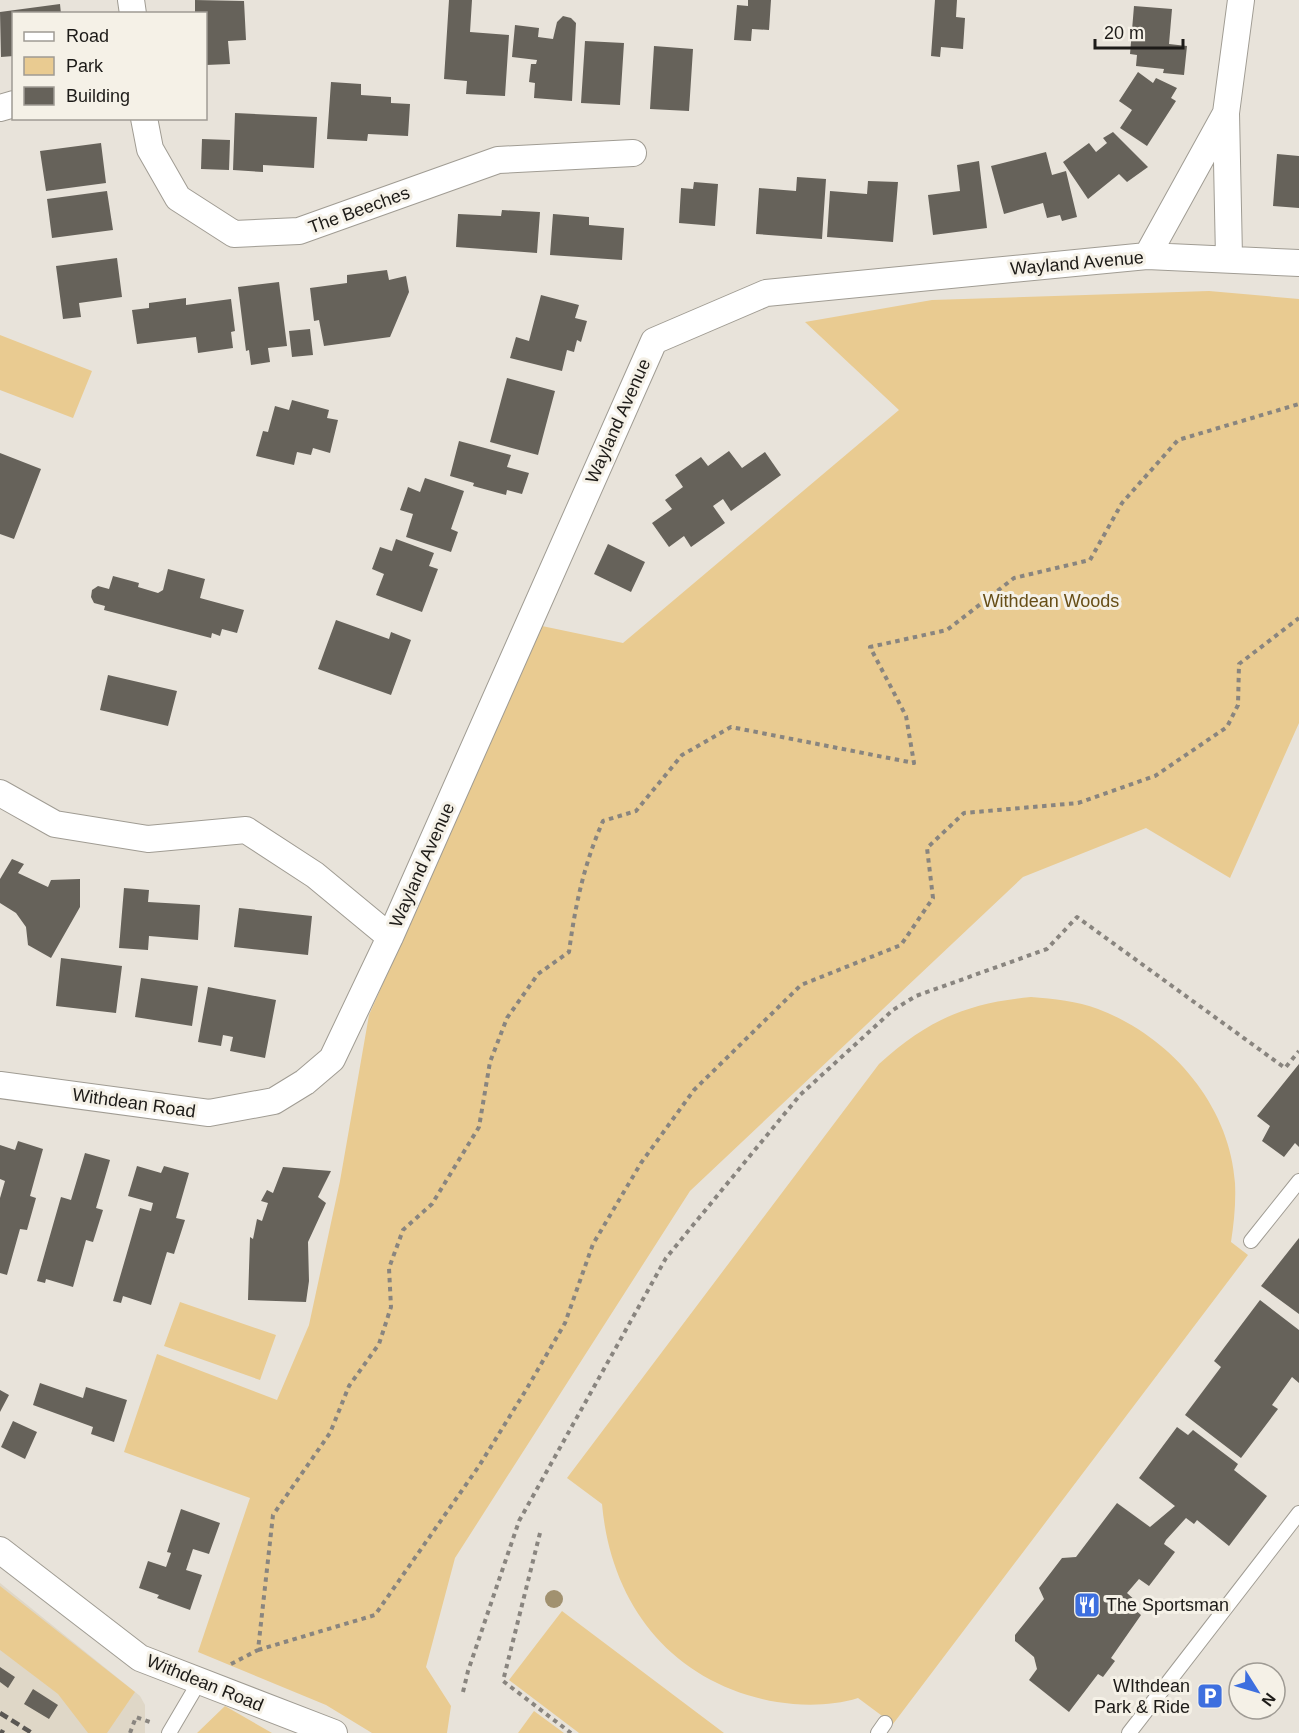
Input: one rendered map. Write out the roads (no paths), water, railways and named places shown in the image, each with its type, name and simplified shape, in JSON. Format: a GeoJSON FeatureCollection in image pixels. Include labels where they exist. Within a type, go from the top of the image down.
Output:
{"type":"FeatureCollection","features":[{"type":"Feature","properties":{"kind":"street"},"geometry":{"type":"LineString","coordinates":[[1229,258],[1226,114],[1241,0]]}},
{"type":"Feature","properties":{"kind":"street"},"geometry":{"type":"LineString","coordinates":[[1148,256],[1226,114]]}},
{"type":"Feature","properties":{"kind":"street","name":"The Beeches"},"geometry":{"type":"LineString","coordinates":[[144,120],[150,149],[178,198],[234,234],[299,231],[498,160],[633,153]]}},
{"type":"Feature","properties":{"kind":"street","name":"Wayland Avenue"},"geometry":{"type":"LineString","coordinates":[[390,937],[654,341],[766,293],[1148,256],[1299,262]]}},
{"type":"Feature","properties":{"kind":"street"},"geometry":{"type":"LineString","coordinates":[[0,793],[55,824],[148,839],[246,830],[315,875],[390,937]]}},
{"type":"Feature","properties":{"kind":"street","name":"Withdean Road"},"geometry":{"type":"LineString","coordinates":[[0,1084],[209,1113],[274,1101],[305,1082],[332,1059],[390,937]]}},
{"type":"Feature","properties":{"kind":"street","name":"Withdean Road"},"geometry":{"type":"LineString","coordinates":[[0,1550],[140,1658],[334,1733]]}},
{"type":"Feature","properties":{"kind":"lane"},"geometry":{"type":"LineString","coordinates":[[1251,1241],[1299,1181]]}},
{"type":"Feature","properties":{"kind":"lane"},"geometry":{"type":"LineString","coordinates":[[1130,1733],[1299,1513]]}},
{"type":"Feature","properties":{"kind":"lane"},"geometry":{"type":"LineString","coordinates":[[170,1733],[199,1682]]}},
{"type":"Feature","properties":{"kind":"railway"},"geometry":{"type":"LineString","coordinates":[[0,1713],[32,1733]]}},
{"type":"Feature","properties":{"kind":"railway"},"geometry":{"type":"LineString","coordinates":[[0,1731],[4,1733]]}},
{"type":"Feature","properties":{"kind":"place","name":"The Sportsman"},"geometry":{"type":"Point","coordinates":[1087,1605]}},
{"type":"Feature","properties":{"kind":"place","name":"WIthdean Park & Ride"},"geometry":{"type":"Point","coordinates":[1210,1696]}},
{"type":"Feature","properties":{"kind":"park label","name":"Withdean Woods"},"geometry":{"type":"Point","coordinates":[1051,601]}}]}
